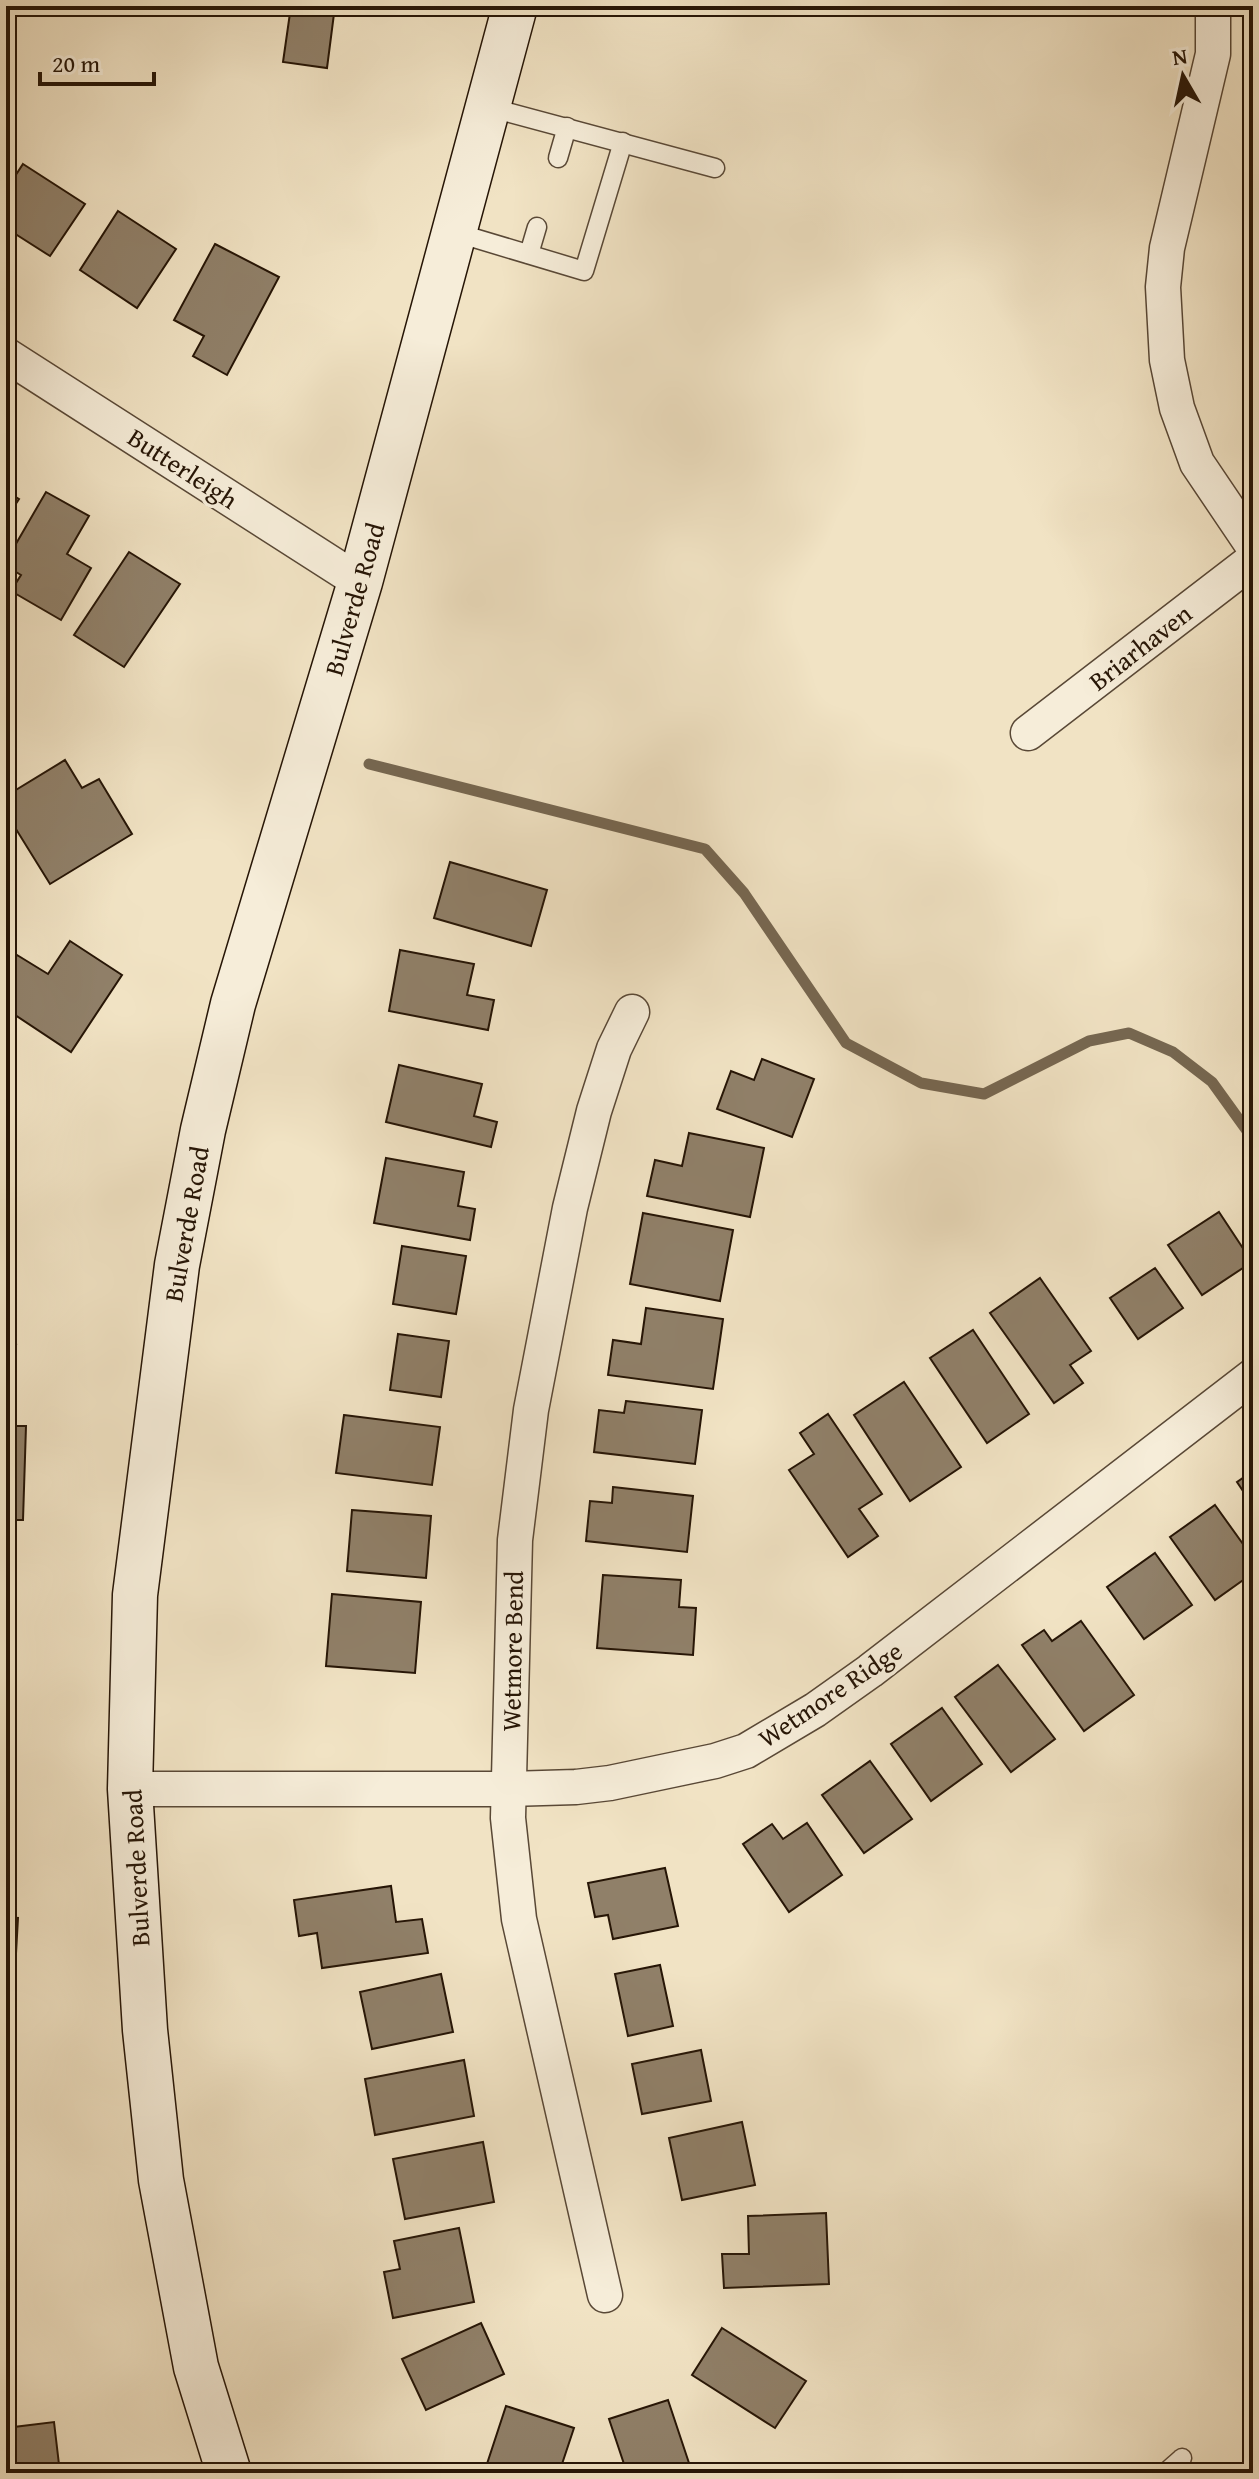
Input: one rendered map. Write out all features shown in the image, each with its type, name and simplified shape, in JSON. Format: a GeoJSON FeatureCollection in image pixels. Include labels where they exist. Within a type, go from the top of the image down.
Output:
{"type":"FeatureCollection","features":[{"type":"Feature","properties":{"kind":"main road","name":"Bulverde Road"},"geometry":{"type":"LineString","coordinates":[[229,2473],[196,2367],[161,2180],[145,2030],[130,1789],[135,1595],[177,1265],[233,1004],[360,582],[515,6]]}},
{"type":"Feature","properties":{"kind":"street"},"geometry":{"type":"LineString","coordinates":[[1213,6],[1213,54],[1167,248],[1163,287],[1167,360],[1177,408],[1197,463],[1253,546]]}},
{"type":"Feature","properties":{"kind":"street","name":"Butterleigh"},"geometry":{"type":"LineString","coordinates":[[6,355],[360,582]]}},
{"type":"Feature","properties":{"kind":"street","name":"Briarhaven"},"geometry":{"type":"LineString","coordinates":[[1028,733],[1253,560]]}},
{"type":"Feature","properties":{"kind":"street","name":"Wetmore Bend"},"geometry":{"type":"LineString","coordinates":[[605,2295],[519,1919],[508,1818],[515,1540],[531,1410],[570,1208],[591,1125],[614,1049],[632,1012]]}},
{"type":"Feature","properties":{"kind":"street","name":"Wetmore Ridge"},"geometry":{"type":"LineString","coordinates":[[130,1789],[576,1787],[715,1761],[746,1751],[815,1710],[870,1671],[1253,1376]]}},
{"type":"Feature","properties":{"kind":"lane"},"geometry":{"type":"LineString","coordinates":[[488,107],[715,168]]}},
{"type":"Feature","properties":{"kind":"lane"},"geometry":{"type":"LineString","coordinates":[[558,158],[567,127]]}},
{"type":"Feature","properties":{"kind":"lane"},"geometry":{"type":"LineString","coordinates":[[454,232],[584,271],[623,142]]}},
{"type":"Feature","properties":{"kind":"lane"},"geometry":{"type":"LineString","coordinates":[[529,254],[537,227]]}},
{"type":"Feature","properties":{"kind":"lane"},"geometry":{"type":"LineString","coordinates":[[1165,2473],[1182,2458]]}},
{"type":"Feature","properties":{"kind":"building"},"geometry":{"type":"Polygon","coordinates":[[[291,6],[335,6],[327,68],[283,62],[291,6]]]}},
{"type":"Feature","properties":{"kind":"building"},"geometry":{"type":"Polygon","coordinates":[[[23,164],[85,204],[50,256],[6,228],[6,190],[23,164]]]}},
{"type":"Feature","properties":{"kind":"building"},"geometry":{"type":"Polygon","coordinates":[[[118,211],[176,249],[137,308],[80,270],[118,211]]]}},
{"type":"Feature","properties":{"kind":"building"},"geometry":{"type":"Polygon","coordinates":[[[215,244],[279,277],[227,375],[193,356],[204,336],[174,320],[215,244]]]}},
{"type":"Feature","properties":{"kind":"building"},"geometry":{"type":"Polygon","coordinates":[[[6,491],[19,499],[6,519],[6,491]]]}},
{"type":"Feature","properties":{"kind":"building"},"geometry":{"type":"Polygon","coordinates":[[[46,492],[89,516],[67,554],[91,568],[61,620],[11,591],[21,575],[6,566],[46,492]]]}},
{"type":"Feature","properties":{"kind":"building"},"geometry":{"type":"Polygon","coordinates":[[[129,552],[180,584],[124,667],[74,635],[129,552]]]}},
{"type":"Feature","properties":{"kind":"building"},"geometry":{"type":"Polygon","coordinates":[[[65,760],[82,788],[99,779],[132,834],[50,884],[6,813],[6,796],[65,760]]]}},
{"type":"Feature","properties":{"kind":"building"},"geometry":{"type":"Polygon","coordinates":[[[450,862],[547,890],[531,946],[434,918],[450,862]]]}},
{"type":"Feature","properties":{"kind":"building"},"geometry":{"type":"Polygon","coordinates":[[[70,941],[122,975],[71,1052],[6,1009],[6,971],[17,955],[48,974],[70,941]]]}},
{"type":"Feature","properties":{"kind":"building"},"geometry":{"type":"Polygon","coordinates":[[[400,950],[474,964],[467,995],[494,1000],[488,1030],[389,1011],[400,950]]]}},
{"type":"Feature","properties":{"kind":"building"},"geometry":{"type":"Polygon","coordinates":[[[762,1059],[814,1079],[792,1137],[717,1109],[731,1071],[754,1080],[762,1059]]]}},
{"type":"Feature","properties":{"kind":"building"},"geometry":{"type":"Polygon","coordinates":[[[399,1065],[482,1084],[474,1116],[497,1122],[491,1147],[386,1122],[399,1065]]]}},
{"type":"Feature","properties":{"kind":"building"},"geometry":{"type":"Polygon","coordinates":[[[6,1079],[15,1095],[6,1100],[6,1079]]]}},
{"type":"Feature","properties":{"kind":"building"},"geometry":{"type":"Polygon","coordinates":[[[689,1133],[764,1148],[750,1217],[647,1196],[655,1160],[682,1166],[689,1133]]]}},
{"type":"Feature","properties":{"kind":"building"},"geometry":{"type":"Polygon","coordinates":[[[386,1158],[464,1172],[458,1206],[475,1209],[470,1240],[374,1223],[386,1158]]]}},
{"type":"Feature","properties":{"kind":"building"},"geometry":{"type":"Polygon","coordinates":[[[1219,1212],[1252,1262],[1202,1295],[1168,1245],[1219,1212]]]}},
{"type":"Feature","properties":{"kind":"building"},"geometry":{"type":"Polygon","coordinates":[[[643,1213],[733,1230],[720,1301],[630,1284],[643,1213]]]}},
{"type":"Feature","properties":{"kind":"building"},"geometry":{"type":"Polygon","coordinates":[[[402,1246],[466,1256],[456,1314],[393,1304],[402,1246]]]}},
{"type":"Feature","properties":{"kind":"building"},"geometry":{"type":"Polygon","coordinates":[[[1155,1268],[1183,1308],[1138,1339],[1110,1298],[1155,1268]]]}},
{"type":"Feature","properties":{"kind":"building"},"geometry":{"type":"Polygon","coordinates":[[[1040,1278],[1091,1351],[1070,1365],[1083,1383],[1054,1403],[990,1313],[1040,1278]]]}},
{"type":"Feature","properties":{"kind":"building"},"geometry":{"type":"Polygon","coordinates":[[[646,1308],[723,1319],[713,1389],[608,1375],[613,1340],[641,1344],[646,1308]]]}},
{"type":"Feature","properties":{"kind":"building"},"geometry":{"type":"Polygon","coordinates":[[[6,1329],[16,1344],[6,1351],[6,1329]]]}},
{"type":"Feature","properties":{"kind":"building"},"geometry":{"type":"Polygon","coordinates":[[[973,1330],[1029,1414],[987,1443],[930,1358],[973,1330]]]}},
{"type":"Feature","properties":{"kind":"building"},"geometry":{"type":"Polygon","coordinates":[[[398,1334],[449,1341],[441,1397],[390,1390],[398,1334]]]}},
{"type":"Feature","properties":{"kind":"building"},"geometry":{"type":"Polygon","coordinates":[[[904,1382],[961,1467],[910,1501],[854,1415],[904,1382]]]}},
{"type":"Feature","properties":{"kind":"building"},"geometry":{"type":"Polygon","coordinates":[[[626,1401],[702,1410],[695,1464],[594,1452],[599,1410],[624,1413],[626,1401]]]}},
{"type":"Feature","properties":{"kind":"building"},"geometry":{"type":"Polygon","coordinates":[[[828,1414],[882,1494],[859,1509],[878,1536],[848,1557],[789,1470],[814,1454],[800,1433],[828,1414]]]}},
{"type":"Feature","properties":{"kind":"building"},"geometry":{"type":"Polygon","coordinates":[[[344,1415],[440,1427],[432,1485],[336,1473],[344,1415]]]}},
{"type":"Feature","properties":{"kind":"building"},"geometry":{"type":"Polygon","coordinates":[[[6,1426],[26,1426],[23,1520],[6,1520],[6,1426]]]}},
{"type":"Feature","properties":{"kind":"building"},"geometry":{"type":"Polygon","coordinates":[[[1253,1471],[1253,1506],[1237,1482],[1253,1471]]]}},
{"type":"Feature","properties":{"kind":"building"},"geometry":{"type":"Polygon","coordinates":[[[613,1487],[693,1496],[687,1552],[586,1541],[590,1501],[612,1503],[613,1487]]]}},
{"type":"Feature","properties":{"kind":"building"},"geometry":{"type":"Polygon","coordinates":[[[1215,1505],[1253,1558],[1253,1573],[1215,1600],[1170,1537],[1215,1505]]]}},
{"type":"Feature","properties":{"kind":"building"},"geometry":{"type":"Polygon","coordinates":[[[352,1510],[431,1516],[426,1578],[347,1571],[352,1510]]]}},
{"type":"Feature","properties":{"kind":"building"},"geometry":{"type":"Polygon","coordinates":[[[1155,1553],[1192,1605],[1144,1639],[1107,1587],[1155,1553]]]}},
{"type":"Feature","properties":{"kind":"building"},"geometry":{"type":"Polygon","coordinates":[[[603,1575],[681,1580],[679,1607],[696,1608],[693,1655],[597,1648],[603,1575]]]}},
{"type":"Feature","properties":{"kind":"building"},"geometry":{"type":"Polygon","coordinates":[[[332,1594],[421,1602],[415,1673],[326,1666],[332,1594]]]}},
{"type":"Feature","properties":{"kind":"building"},"geometry":{"type":"Polygon","coordinates":[[[1081,1621],[1134,1695],[1084,1731],[1022,1645],[1044,1630],[1052,1641],[1081,1621]]]}},
{"type":"Feature","properties":{"kind":"building"},"geometry":{"type":"Polygon","coordinates":[[[998,1665],[1055,1739],[1011,1772],[955,1697],[998,1665]]]}},
{"type":"Feature","properties":{"kind":"building"},"geometry":{"type":"Polygon","coordinates":[[[942,1708],[982,1764],[931,1801],[891,1744],[942,1708]]]}},
{"type":"Feature","properties":{"kind":"building"},"geometry":{"type":"Polygon","coordinates":[[[870,1761],[912,1819],[864,1853],[822,1795],[870,1761]]]}},
{"type":"Feature","properties":{"kind":"building"},"geometry":{"type":"Polygon","coordinates":[[[807,1823],[842,1875],[789,1912],[743,1844],[772,1824],[783,1839],[807,1823]]]}},
{"type":"Feature","properties":{"kind":"building"},"geometry":{"type":"Polygon","coordinates":[[[665,1868],[678,1926],[613,1939],[608,1915],[595,1917],[588,1883],[665,1868]]]}},
{"type":"Feature","properties":{"kind":"building"},"geometry":{"type":"Polygon","coordinates":[[[391,1886],[396,1922],[422,1919],[428,1953],[322,1968],[317,1933],[299,1936],[294,1900],[391,1886]]]}},
{"type":"Feature","properties":{"kind":"building"},"geometry":{"type":"Polygon","coordinates":[[[6,1917],[18,1918],[12,2024],[6,2024],[6,1917]]]}},
{"type":"Feature","properties":{"kind":"building"},"geometry":{"type":"Polygon","coordinates":[[[660,1965],[673,2026],[628,2036],[615,1974],[660,1965]]]}},
{"type":"Feature","properties":{"kind":"building"},"geometry":{"type":"Polygon","coordinates":[[[441,1974],[453,2032],[372,2049],[360,1992],[441,1974]]]}},
{"type":"Feature","properties":{"kind":"building"},"geometry":{"type":"Polygon","coordinates":[[[701,2050],[711,2101],[642,2114],[632,2064],[701,2050]]]}},
{"type":"Feature","properties":{"kind":"building"},"geometry":{"type":"Polygon","coordinates":[[[464,2060],[474,2116],[375,2135],[365,2079],[464,2060]]]}},
{"type":"Feature","properties":{"kind":"building"},"geometry":{"type":"Polygon","coordinates":[[[742,2122],[755,2185],[682,2200],[669,2138],[742,2122]]]}},
{"type":"Feature","properties":{"kind":"building"},"geometry":{"type":"Polygon","coordinates":[[[483,2142],[494,2202],[405,2219],[393,2159],[483,2142]]]}},
{"type":"Feature","properties":{"kind":"building"},"geometry":{"type":"Polygon","coordinates":[[[826,2213],[829,2284],[724,2288],[722,2254],[749,2254],[748,2216],[826,2213]]]}},
{"type":"Feature","properties":{"kind":"building"},"geometry":{"type":"Polygon","coordinates":[[[459,2228],[474,2302],[393,2318],[384,2272],[400,2269],[394,2241],[459,2228]]]}},
{"type":"Feature","properties":{"kind":"building"},"geometry":{"type":"Polygon","coordinates":[[[481,2323],[504,2374],[426,2410],[402,2359],[481,2323]]]}},
{"type":"Feature","properties":{"kind":"building"},"geometry":{"type":"Polygon","coordinates":[[[722,2328],[806,2381],[775,2428],[692,2375],[722,2328]]]}},
{"type":"Feature","properties":{"kind":"building"},"geometry":{"type":"Polygon","coordinates":[[[668,2400],[689,2463],[658,2473],[627,2473],[609,2419],[668,2400]]]}},
{"type":"Feature","properties":{"kind":"building"},"geometry":{"type":"Polygon","coordinates":[[[506,2406],[574,2428],[559,2473],[484,2473],[506,2406]]]}},
{"type":"Feature","properties":{"kind":"building"},"geometry":{"type":"Polygon","coordinates":[[[54,2422],[60,2473],[6,2473],[6,2428],[54,2422]]]}},
{"type":"Feature","properties":{"kind":"waterway"},"geometry":{"type":"LineString","coordinates":[[369,764],[705,849],[744,893],[846,1043],[921,1083],[984,1094],[1089,1041],[1129,1033],[1173,1052],[1212,1082],[1253,1139]]}}]}
